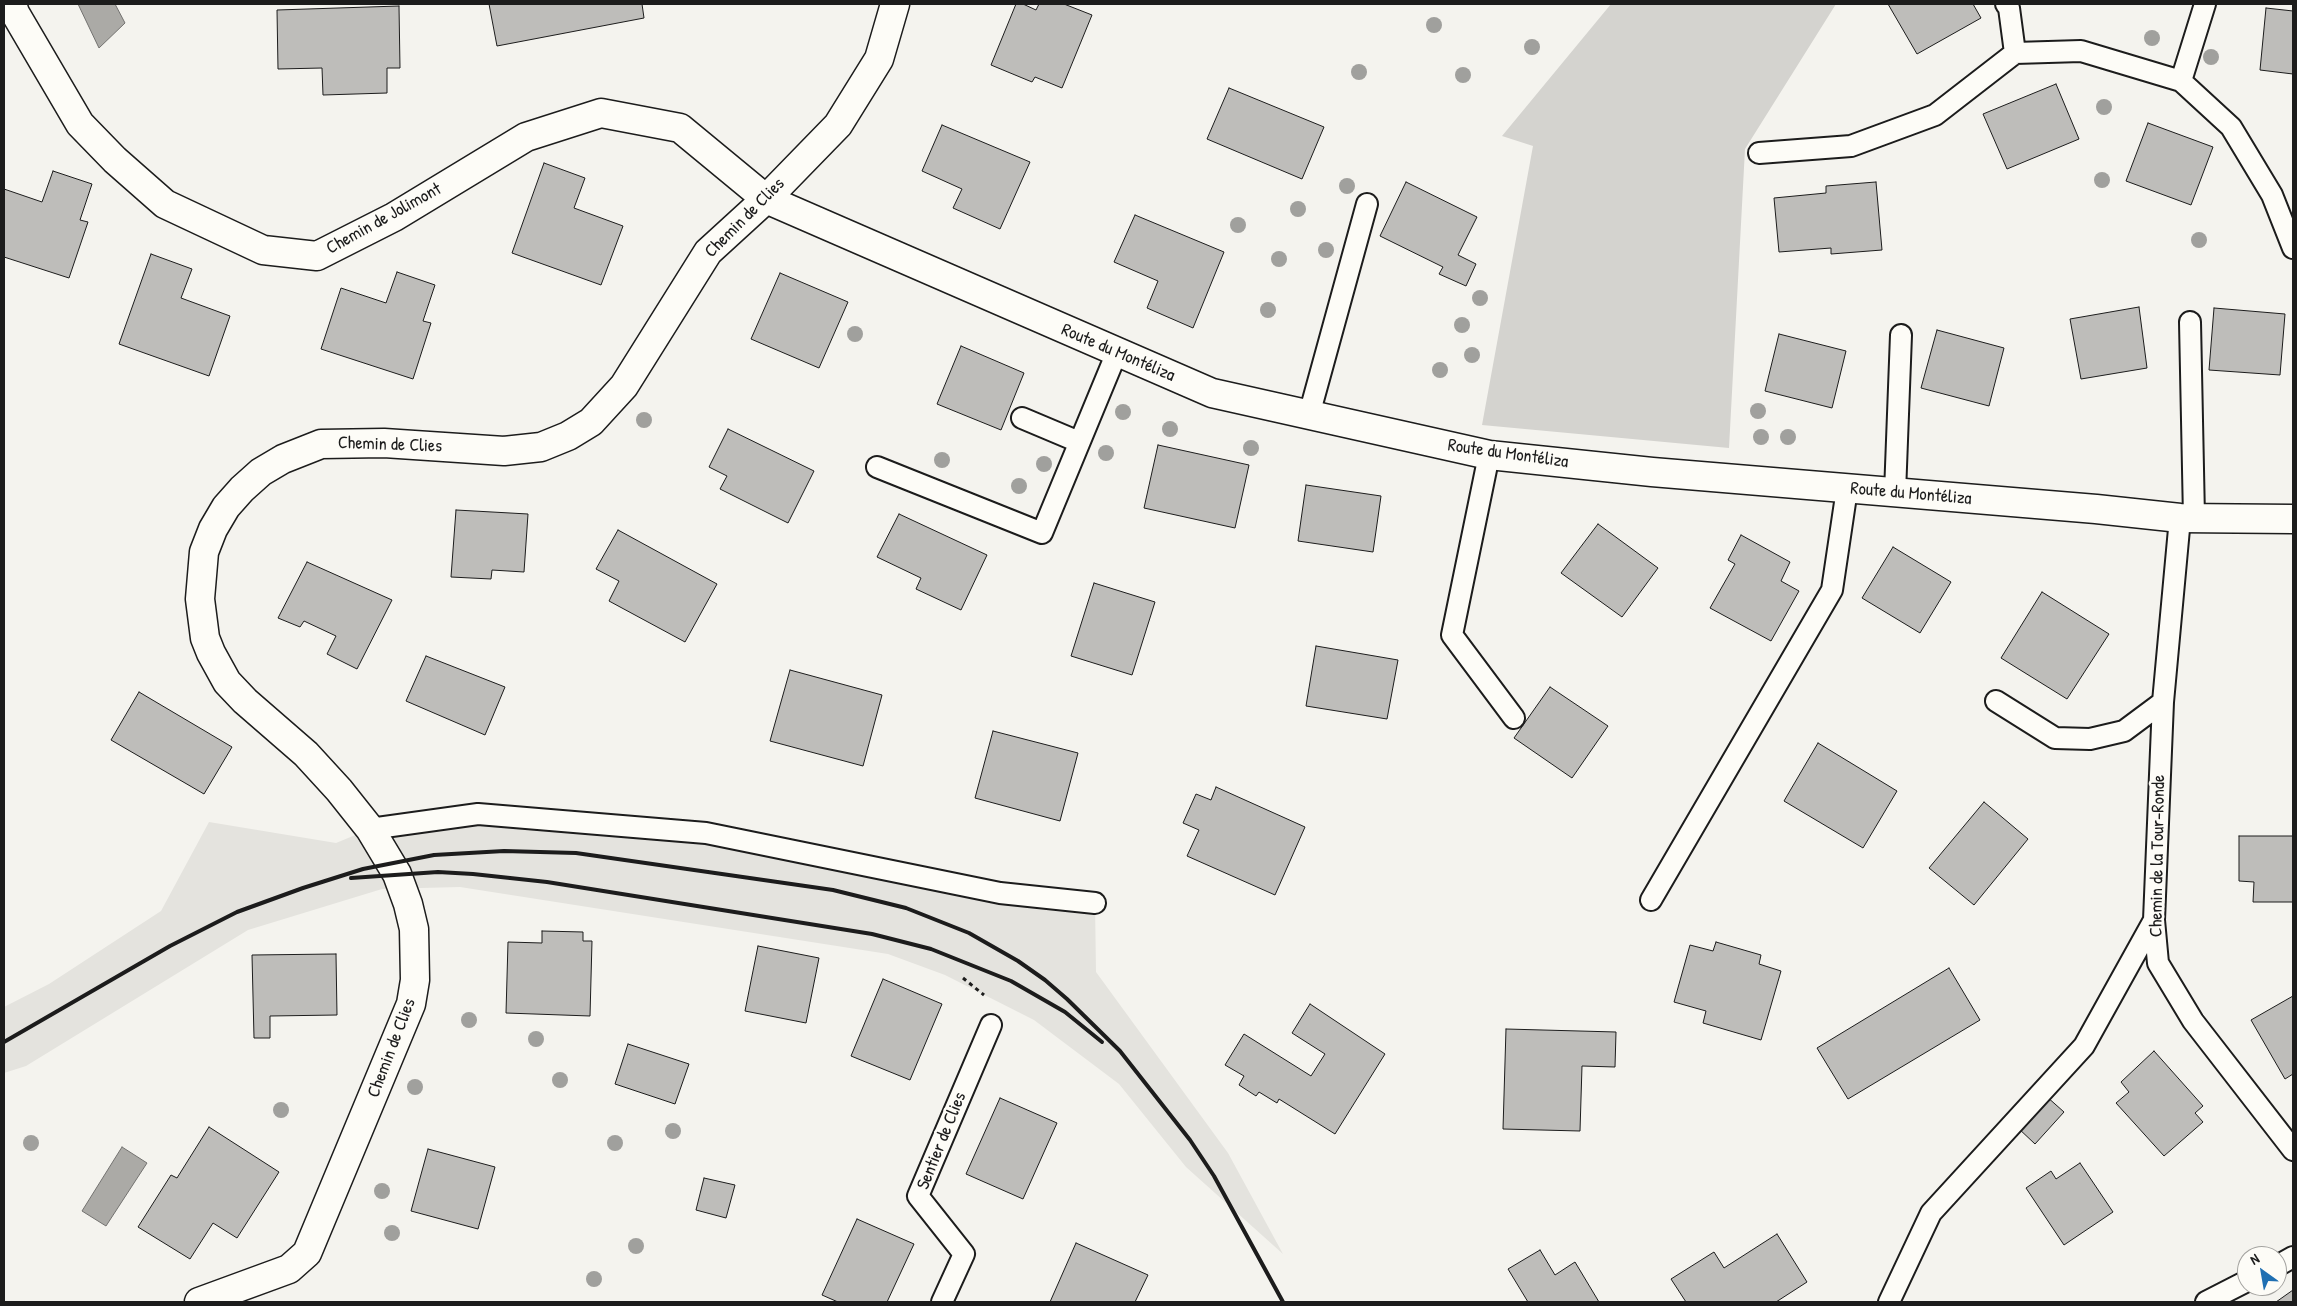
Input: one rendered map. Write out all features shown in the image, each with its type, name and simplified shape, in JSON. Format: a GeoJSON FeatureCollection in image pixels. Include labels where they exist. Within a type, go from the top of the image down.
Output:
{"type":"FeatureCollection","features":[{"type":"Feature","properties":{"kind":"street","name":"Chemin de Jolimont"},"geometry":{"type":"LineString","coordinates":[[12,4],[80,124],[115,160],[165,204],[263,250],[317,256],[394,217],[526,137],[602,113],[680,128],[766,199]]}},
{"type":"Feature","properties":{"kind":"street","name":"Chemin de Clies"},"geometry":{"type":"LineString","coordinates":[[199,1302],[288,1269],[307,1252],[411,1004],[416,980],[414,929],[408,904],[397,874],[370,830],[339,790],[306,754],[245,701],[227,682],[211,653],[201,619],[200,576],[204,552],[226,507],[261,472],[283,459],[321,444],[384,443],[504,450],[541,446],[579,430],[591,422],[624,386],[708,252],[766,199],[838,125],[879,59],[895,4]]}},
{"type":"Feature","properties":{"kind":"street","name":"Route du Montéliza"},"geometry":{"type":"LineString","coordinates":[[766,199],[1212,394],[1489,455],[1652,472],[2187,518],[2293,519]]}},
{"type":"Feature","properties":{"kind":"lane"},"geometry":{"type":"LineString","coordinates":[[2006,4],[2009,8],[2015,53]]}},
{"type":"Feature","properties":{"kind":"lane"},"geometry":{"type":"LineString","coordinates":[[2181,82],[2204,4]]}},
{"type":"Feature","properties":{"kind":"lane"},"geometry":{"type":"LineString","coordinates":[[1759,153],[1851,146],[1935,114],[2015,53],[2081,51],[2181,82],[2232,127],[2272,195],[2293,248]]}},
{"type":"Feature","properties":{"kind":"lane"},"geometry":{"type":"LineString","coordinates":[[1309,415],[1367,204]]}},
{"type":"Feature","properties":{"kind":"lane","name":"Chemin de la Tour-Ronde"},"geometry":{"type":"LineString","coordinates":[[2190,322],[2187,518],[2164,702],[2154,920],[2158,963],[2188,1012],[2293,1150]]}},
{"type":"Feature","properties":{"kind":"lane"},"geometry":{"type":"LineString","coordinates":[[1896,493],[1901,335]]}},
{"type":"Feature","properties":{"kind":"lane"},"geometry":{"type":"LineString","coordinates":[[878,467],[1042,533],[1117,352]]}},
{"type":"Feature","properties":{"kind":"lane"},"geometry":{"type":"LineString","coordinates":[[1022,418],[1079,442]]}},
{"type":"Feature","properties":{"kind":"lane"},"geometry":{"type":"LineString","coordinates":[[1489,455],[1452,635],[1514,718]]}},
{"type":"Feature","properties":{"kind":"lane"},"geometry":{"type":"LineString","coordinates":[[1651,900],[1832,590],[1847,488]]}},
{"type":"Feature","properties":{"kind":"lane"},"geometry":{"type":"LineString","coordinates":[[1996,701],[2055,738],[2090,740],[2124,731],[2164,702]]}},
{"type":"Feature","properties":{"kind":"lane"},"geometry":{"type":"LineString","coordinates":[[370,830],[478,814],[706,833],[1000,893],[1095,903]]}},
{"type":"Feature","properties":{"kind":"lane"},"geometry":{"type":"LineString","coordinates":[[1889,1302],[1930,1213],[2084,1046],[2154,920]]}},
{"type":"Feature","properties":{"kind":"lane","name":"Sentier de Clies"},"geometry":{"type":"LineString","coordinates":[[942,1302],[964,1254],[918,1196],[990,1024]]}},
{"type":"Feature","properties":{"kind":"lane"},"geometry":{"type":"LineString","coordinates":[[2206,1302],[2237,1286]]}},
{"type":"Feature","properties":{"kind":"shaded area"},"geometry":{"type":"Polygon","coordinates":[[[78,4],[115,4],[125,23],[99,48],[78,4]]]}},
{"type":"Feature","properties":{"kind":"shaded area"},"geometry":{"type":"Polygon","coordinates":[[[1611,4],[1836,4],[1745,149],[1729,448],[1482,425],[1533,146],[1502,136],[1611,4]]]}},
{"type":"Feature","properties":{"kind":"shaded area"},"geometry":{"type":"Polygon","coordinates":[[[478,814],[706,833],[1095,903],[1096,972],[1228,1153],[1283,1254],[1186,1167],[1119,1084],[1034,1020],[945,975],[888,954],[460,887],[382,889],[248,930],[26,1066],[4,1073],[4,1007],[49,984],[161,911],[209,822],[336,843],[370,829],[478,814]]]}},
{"type":"Feature","properties":{"kind":"shaded area"},"geometry":{"type":"Polygon","coordinates":[[[122,1147],[147,1163],[106,1226],[82,1211],[122,1147]]]}},
{"type":"Feature","properties":{"kind":"building"},"geometry":{"type":"Polygon","coordinates":[[[489,4],[642,4],[644,18],[497,46],[489,4]]]}},
{"type":"Feature","properties":{"kind":"building"},"geometry":{"type":"Polygon","coordinates":[[[1016,4],[1023,4],[1036,10],[1039,4],[1064,4],[1092,15],[1062,88],[1035,77],[1032,82],[991,65],[1016,4]]]}},
{"type":"Feature","properties":{"kind":"building"},"geometry":{"type":"Polygon","coordinates":[[[1888,4],[1973,4],[1981,18],[1917,54],[1888,4]]]}},
{"type":"Feature","properties":{"kind":"building"},"geometry":{"type":"Polygon","coordinates":[[[399,6],[400,68],[387,68],[387,93],[323,95],[322,68],[278,69],[277,10],[399,6]]]}},
{"type":"Feature","properties":{"kind":"building"},"geometry":{"type":"Polygon","coordinates":[[[2266,8],[2293,11],[2293,74],[2260,70],[2266,8]]]}},
{"type":"Feature","properties":{"kind":"building"},"geometry":{"type":"Polygon","coordinates":[[[2056,84],[2079,139],[2007,169],[1983,114],[2056,84]]]}},
{"type":"Feature","properties":{"kind":"building"},"geometry":{"type":"Polygon","coordinates":[[[1229,88],[1324,127],[1302,179],[1207,139],[1229,88]]]}},
{"type":"Feature","properties":{"kind":"building"},"geometry":{"type":"Polygon","coordinates":[[[2148,123],[2213,147],[2191,205],[2126,181],[2148,123]]]}},
{"type":"Feature","properties":{"kind":"building"},"geometry":{"type":"Polygon","coordinates":[[[942,125],[1030,162],[1000,229],[953,208],[962,189],[922,171],[942,125]]]}},
{"type":"Feature","properties":{"kind":"building"},"geometry":{"type":"Polygon","coordinates":[[[544,163],[585,178],[574,208],[623,226],[601,285],[512,253],[544,163]]]}},
{"type":"Feature","properties":{"kind":"building"},"geometry":{"type":"Polygon","coordinates":[[[53,171],[92,184],[80,220],[88,222],[69,278],[4,257],[4,189],[42,202],[53,171]]]}},
{"type":"Feature","properties":{"kind":"building"},"geometry":{"type":"Polygon","coordinates":[[[1406,182],[1477,217],[1458,255],[1476,264],[1466,286],[1439,274],[1443,267],[1380,236],[1406,182]]]}},
{"type":"Feature","properties":{"kind":"building"},"geometry":{"type":"Polygon","coordinates":[[[1876,182],[1882,250],[1831,254],[1831,248],[1779,252],[1774,198],[1826,193],[1826,186],[1876,182]]]}},
{"type":"Feature","properties":{"kind":"building"},"geometry":{"type":"Polygon","coordinates":[[[1135,215],[1224,252],[1193,328],[1147,308],[1158,281],[1114,262],[1135,215]]]}},
{"type":"Feature","properties":{"kind":"building"},"geometry":{"type":"Polygon","coordinates":[[[151,254],[192,269],[181,298],[230,316],[209,376],[119,344],[151,254]]]}},
{"type":"Feature","properties":{"kind":"building"},"geometry":{"type":"Polygon","coordinates":[[[397,272],[435,285],[423,321],[431,323],[413,379],[321,349],[341,288],[386,303],[397,272]]]}},
{"type":"Feature","properties":{"kind":"building"},"geometry":{"type":"Polygon","coordinates":[[[780,273],[848,302],[819,368],[751,339],[780,273]]]}},
{"type":"Feature","properties":{"kind":"building"},"geometry":{"type":"Polygon","coordinates":[[[2139,307],[2147,368],[2081,379],[2070,319],[2139,307]]]}},
{"type":"Feature","properties":{"kind":"building"},"geometry":{"type":"Polygon","coordinates":[[[2214,308],[2285,314],[2280,375],[2209,370],[2214,308]]]}},
{"type":"Feature","properties":{"kind":"building"},"geometry":{"type":"Polygon","coordinates":[[[1937,330],[2004,348],[1989,406],[1921,388],[1937,330]]]}},
{"type":"Feature","properties":{"kind":"building"},"geometry":{"type":"Polygon","coordinates":[[[1779,334],[1846,351],[1832,408],[1765,391],[1779,334]]]}},
{"type":"Feature","properties":{"kind":"building"},"geometry":{"type":"Polygon","coordinates":[[[961,346],[1024,373],[1001,430],[937,404],[961,346]]]}},
{"type":"Feature","properties":{"kind":"building"},"geometry":{"type":"Polygon","coordinates":[[[728,429],[814,471],[788,523],[720,489],[727,476],[709,467],[728,429]]]}},
{"type":"Feature","properties":{"kind":"building"},"geometry":{"type":"Polygon","coordinates":[[[1158,445],[1249,465],[1235,528],[1144,508],[1158,445]]]}},
{"type":"Feature","properties":{"kind":"building"},"geometry":{"type":"Polygon","coordinates":[[[1306,485],[1381,496],[1373,552],[1298,541],[1306,485]]]}},
{"type":"Feature","properties":{"kind":"building"},"geometry":{"type":"Polygon","coordinates":[[[456,510],[528,514],[524,572],[492,570],[491,579],[451,577],[456,510]]]}},
{"type":"Feature","properties":{"kind":"building"},"geometry":{"type":"Polygon","coordinates":[[[899,514],[987,555],[961,610],[916,589],[921,578],[877,557],[899,514]]]}},
{"type":"Feature","properties":{"kind":"building"},"geometry":{"type":"Polygon","coordinates":[[[1598,524],[1658,568],[1622,617],[1561,573],[1598,524]]]}},
{"type":"Feature","properties":{"kind":"building"},"geometry":{"type":"Polygon","coordinates":[[[618,530],[717,584],[685,642],[609,601],[619,581],[596,569],[618,530]]]}},
{"type":"Feature","properties":{"kind":"building"},"geometry":{"type":"Polygon","coordinates":[[[1741,535],[1790,562],[1781,581],[1799,591],[1771,641],[1710,608],[1735,564],[1728,560],[1741,535]]]}},
{"type":"Feature","properties":{"kind":"building"},"geometry":{"type":"Polygon","coordinates":[[[1893,547],[1951,582],[1920,633],[1862,598],[1893,547]]]}},
{"type":"Feature","properties":{"kind":"building"},"geometry":{"type":"Polygon","coordinates":[[[307,562],[392,600],[357,669],[327,654],[336,636],[304,621],[300,627],[278,618],[307,562]]]}},
{"type":"Feature","properties":{"kind":"building"},"geometry":{"type":"Polygon","coordinates":[[[1094,583],[1155,602],[1132,675],[1071,656],[1094,583]]]}},
{"type":"Feature","properties":{"kind":"building"},"geometry":{"type":"Polygon","coordinates":[[[2042,592],[2109,634],[2067,699],[2001,658],[2042,592]]]}},
{"type":"Feature","properties":{"kind":"building"},"geometry":{"type":"Polygon","coordinates":[[[1316,646],[1398,660],[1387,719],[1306,706],[1316,646]]]}},
{"type":"Feature","properties":{"kind":"building"},"geometry":{"type":"Polygon","coordinates":[[[426,656],[505,687],[485,735],[406,701],[426,656]]]}},
{"type":"Feature","properties":{"kind":"building"},"geometry":{"type":"Polygon","coordinates":[[[790,670],[882,695],[863,766],[770,741],[790,670]]]}},
{"type":"Feature","properties":{"kind":"building"},"geometry":{"type":"Polygon","coordinates":[[[1550,687],[1608,726],[1572,778],[1514,738],[1550,687]]]}},
{"type":"Feature","properties":{"kind":"building"},"geometry":{"type":"Polygon","coordinates":[[[139,692],[232,747],[204,794],[111,740],[139,692]]]}},
{"type":"Feature","properties":{"kind":"building"},"geometry":{"type":"Polygon","coordinates":[[[993,731],[1078,753],[1060,821],[975,798],[993,731]]]}},
{"type":"Feature","properties":{"kind":"building"},"geometry":{"type":"Polygon","coordinates":[[[1818,743],[1897,791],[1863,848],[1784,801],[1818,743]]]}},
{"type":"Feature","properties":{"kind":"building"},"geometry":{"type":"Polygon","coordinates":[[[1216,787],[1305,827],[1275,895],[1187,856],[1199,830],[1183,823],[1196,794],[1211,800],[1216,787]]]}},
{"type":"Feature","properties":{"kind":"building"},"geometry":{"type":"Polygon","coordinates":[[[1984,802],[2028,839],[1974,905],[1929,868],[1984,802]]]}},
{"type":"Feature","properties":{"kind":"building"},"geometry":{"type":"Polygon","coordinates":[[[2239,836],[2293,836],[2293,902],[2253,902],[2254,882],[2239,881],[2239,836]]]}},
{"type":"Feature","properties":{"kind":"building"},"geometry":{"type":"Polygon","coordinates":[[[542,931],[583,932],[583,941],[592,941],[590,1016],[506,1013],[508,942],[542,943],[542,931]]]}},
{"type":"Feature","properties":{"kind":"building"},"geometry":{"type":"Polygon","coordinates":[[[1716,942],[1761,955],[1759,964],[1781,971],[1761,1040],[1703,1023],[1706,1011],[1674,1002],[1690,945],[1713,951],[1716,942]]]}},
{"type":"Feature","properties":{"kind":"building"},"geometry":{"type":"Polygon","coordinates":[[[758,946],[819,958],[806,1023],[745,1011],[758,946]]]}},
{"type":"Feature","properties":{"kind":"building"},"geometry":{"type":"Polygon","coordinates":[[[336,954],[337,1015],[270,1016],[270,1038],[254,1038],[252,955],[336,954]]]}},
{"type":"Feature","properties":{"kind":"building"},"geometry":{"type":"Polygon","coordinates":[[[1949,968],[1980,1020],[1848,1099],[1817,1048],[1949,968]]]}},
{"type":"Feature","properties":{"kind":"building"},"geometry":{"type":"Polygon","coordinates":[[[883,979],[942,1004],[910,1080],[851,1056],[883,979]]]}},
{"type":"Feature","properties":{"kind":"building"},"geometry":{"type":"Polygon","coordinates":[[[2293,996],[2293,1074],[2285,1079],[2251,1020],[2293,996]]]}},
{"type":"Feature","properties":{"kind":"building"},"geometry":{"type":"Polygon","coordinates":[[[1310,1004],[1385,1054],[1335,1134],[1279,1099],[1277,1103],[1259,1092],[1256,1096],[1239,1085],[1244,1076],[1225,1065],[1244,1034],[1311,1076],[1325,1054],[1292,1033],[1310,1004]]]}},
{"type":"Feature","properties":{"kind":"building"},"geometry":{"type":"Polygon","coordinates":[[[1506,1029],[1616,1032],[1615,1067],[1582,1066],[1580,1131],[1503,1129],[1506,1029]]]}},
{"type":"Feature","properties":{"kind":"building"},"geometry":{"type":"Polygon","coordinates":[[[628,1044],[689,1064],[675,1104],[615,1084],[628,1044]]]}},
{"type":"Feature","properties":{"kind":"building"},"geometry":{"type":"Polygon","coordinates":[[[2154,1051],[2203,1106],[2195,1113],[2203,1122],[2164,1156],[2116,1103],[2129,1092],[2121,1082],[2154,1051]]]}},
{"type":"Feature","properties":{"kind":"building"},"geometry":{"type":"Polygon","coordinates":[[[2046,1096],[2064,1112],[2035,1144],[2017,1127],[2046,1096]]]}},
{"type":"Feature","properties":{"kind":"building"},"geometry":{"type":"Polygon","coordinates":[[[1000,1098],[1057,1123],[1023,1199],[966,1174],[1000,1098]]]}},
{"type":"Feature","properties":{"kind":"building"},"geometry":{"type":"Polygon","coordinates":[[[209,1127],[279,1172],[237,1238],[213,1223],[190,1259],[138,1227],[171,1175],[177,1178],[209,1127]]]}},
{"type":"Feature","properties":{"kind":"building"},"geometry":{"type":"Polygon","coordinates":[[[428,1149],[495,1167],[478,1229],[411,1211],[428,1149]]]}},
{"type":"Feature","properties":{"kind":"building"},"geometry":{"type":"Polygon","coordinates":[[[2080,1163],[2113,1212],[2064,1245],[2026,1188],[2051,1171],[2056,1179],[2080,1163]]]}},
{"type":"Feature","properties":{"kind":"building"},"geometry":{"type":"Polygon","coordinates":[[[704,1178],[735,1185],[726,1218],[696,1210],[704,1178]]]}},
{"type":"Feature","properties":{"kind":"building"},"geometry":{"type":"Polygon","coordinates":[[[857,1219],[914,1244],[887,1302],[838,1302],[822,1295],[857,1219]]]}},
{"type":"Feature","properties":{"kind":"building"},"geometry":{"type":"Polygon","coordinates":[[[1777,1234],[1807,1282],[1776,1302],[1686,1302],[1671,1279],[1714,1252],[1724,1268],[1777,1234]]]}},
{"type":"Feature","properties":{"kind":"building"},"geometry":{"type":"Polygon","coordinates":[[[1076,1243],[1148,1275],[1135,1302],[1050,1302],[1076,1243]]]}},
{"type":"Feature","properties":{"kind":"building"},"geometry":{"type":"Polygon","coordinates":[[[1540,1250],[1555,1275],[1575,1262],[1599,1302],[1528,1302],[1508,1269],[1540,1250]]]}},
{"type":"Feature","properties":{"kind":"building"},"geometry":{"type":"Polygon","coordinates":[[[2293,1290],[2293,1302],[2276,1302],[2287,1296],[2293,1290]]]}},
{"type":"Feature","properties":{"kind":"railway"},"geometry":{"type":"LineString","coordinates":[[4,1042],[170,946],[237,912],[363,869],[434,855],[504,851],[576,853],[833,890],[906,908],[969,933],[1018,961],[1045,980],[1067,999],[1120,1051],[1190,1140],[1214,1176],[1283,1302]]}},
{"type":"Feature","properties":{"kind":"railway"},"geometry":{"type":"LineString","coordinates":[[351,878],[438,872],[473,874],[547,882],[872,934],[931,949],[1011,981],[1065,1012],[1102,1042]]}}]}
